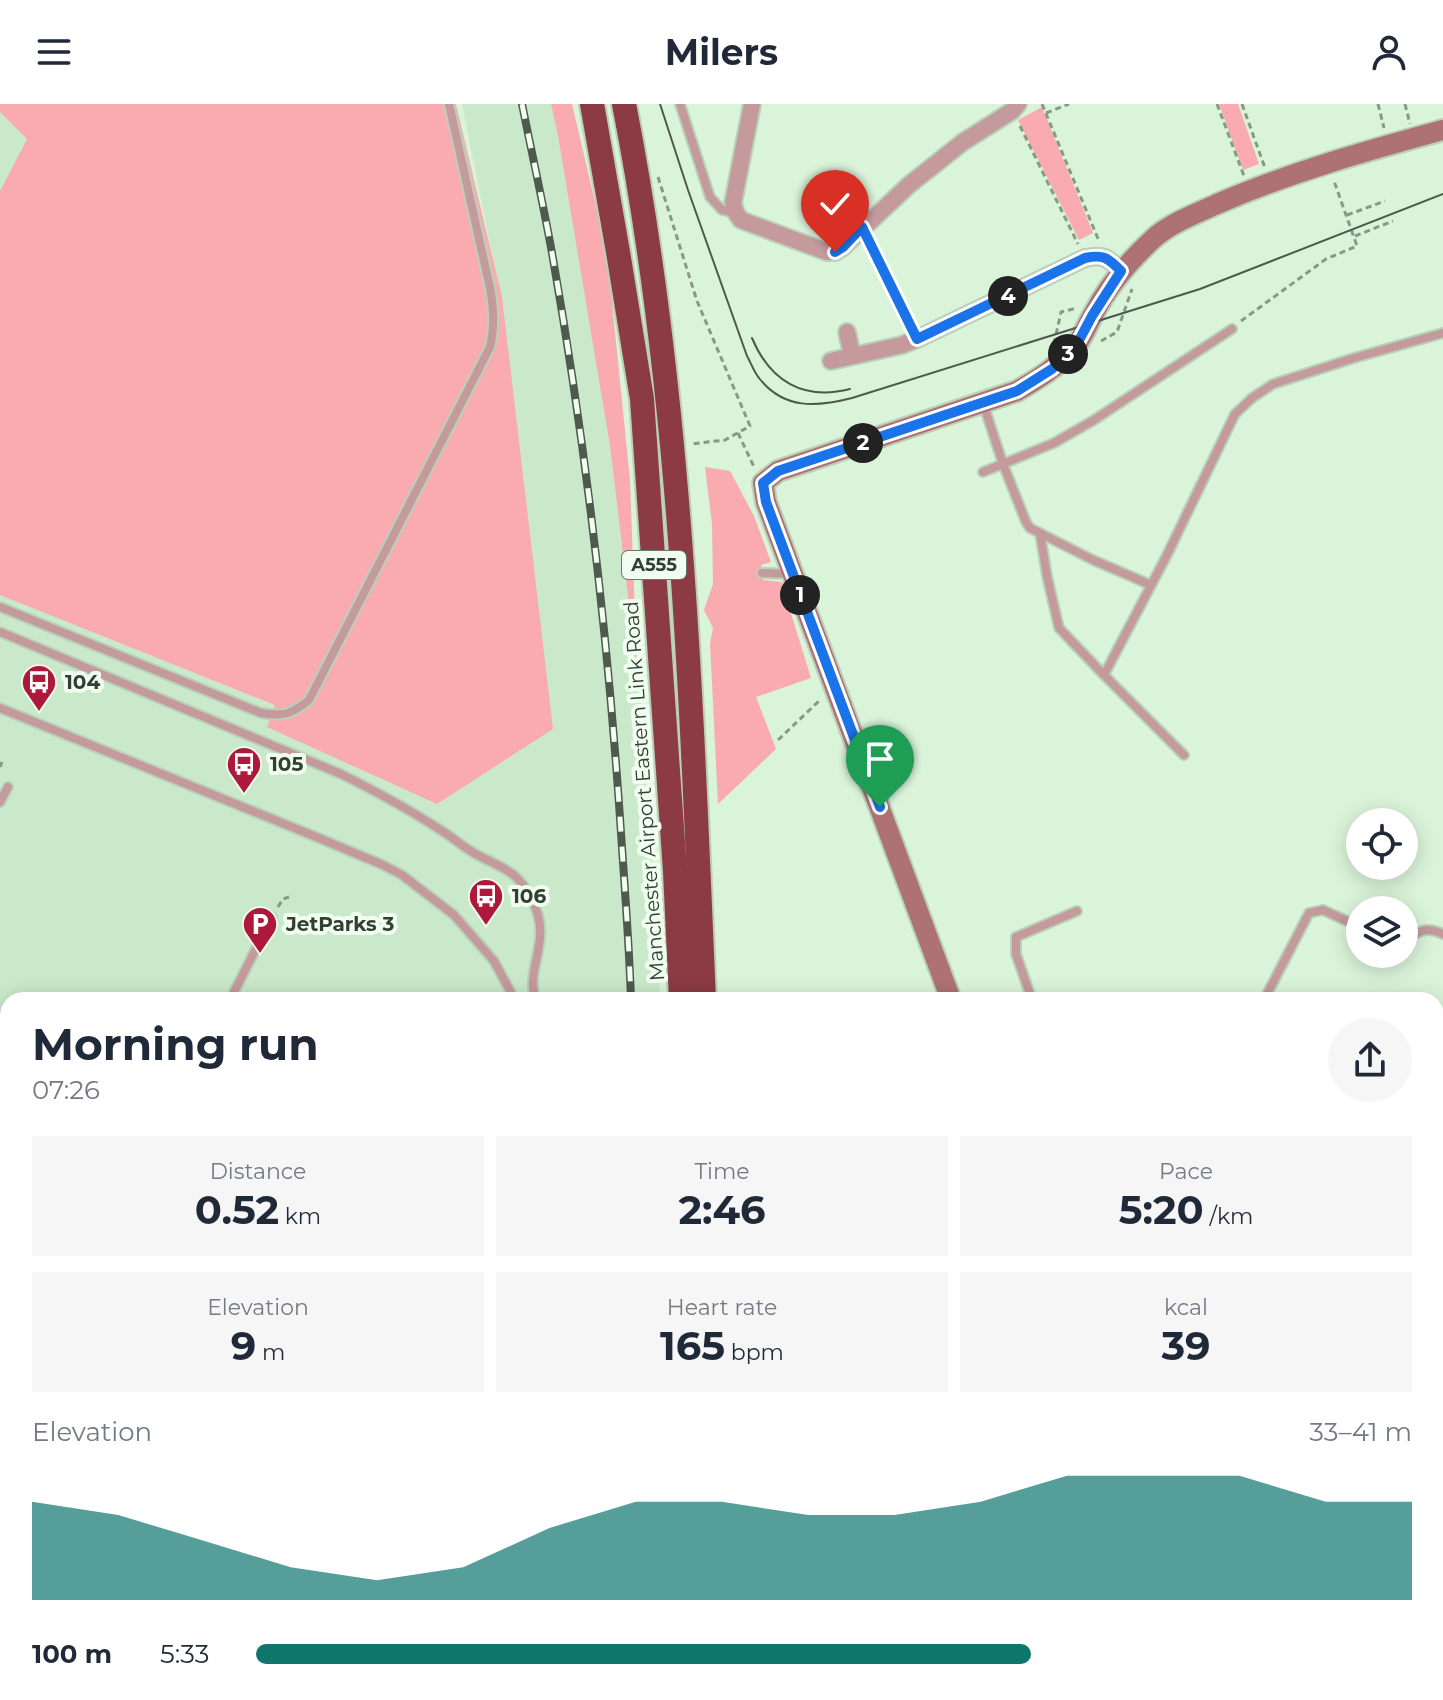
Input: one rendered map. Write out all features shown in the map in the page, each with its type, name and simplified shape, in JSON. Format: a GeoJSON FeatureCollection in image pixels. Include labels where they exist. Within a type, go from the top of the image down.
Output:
{"type":"FeatureCollection","features":[{"type":"Feature","properties":{"kind":"highway","name":"Manchester Airport Eastern Link Road"},"geometry":{"type":"LineString","coordinates":[[592,104],[642,399],[681,992]]}},
{"type":"Feature","properties":{"kind":"highway","name":"A555"},"geometry":{"type":"LineString","coordinates":[[624,104],[648,245],[673,446],[685,614],[704,992]]}},
{"type":"Feature","properties":{"kind":"street"},"geometry":{"type":"LineString","coordinates":[[752,104],[733,203],[736,213],[741,220],[827,252],[843,247],[909,185],[952,150],[1018,104]]}},
{"type":"Feature","properties":{"kind":"street"},"geometry":{"type":"LineString","coordinates":[[948,992],[766,502],[763,483],[778,471],[1017,391],[1060,362],[1076,346],[1114,264],[1163,230],[1249,190],[1328,162],[1443,130]]}},
{"type":"Feature","properties":{"kind":"street"},"geometry":{"type":"LineString","coordinates":[[831,361],[917,339],[1085,258],[1098,256],[1114,264]]}},
{"type":"Feature","properties":{"kind":"street"},"geometry":{"type":"LineString","coordinates":[[847,332],[852,355]]}},
{"type":"Feature","properties":{"kind":"lane"},"geometry":{"type":"LineString","coordinates":[[0,607],[261,713],[277,716],[290,713],[309,700],[490,347],[494,331],[490,288],[449,104]]}},
{"type":"Feature","properties":{"kind":"lane"},"geometry":{"type":"LineString","coordinates":[[680,104],[710,197],[722,210],[736,213]]}},
{"type":"Feature","properties":{"kind":"lane"},"geometry":{"type":"LineString","coordinates":[[983,472],[1054,443],[1232,329]]}},
{"type":"Feature","properties":{"kind":"lane"},"geometry":{"type":"LineString","coordinates":[[1104,675],[1135,619],[1235,414],[1273,384],[1443,333]]}},
{"type":"Feature","properties":{"kind":"lane"},"geometry":{"type":"LineString","coordinates":[[983,402],[1003,464],[1030,528],[1151,585]]}},
{"type":"Feature","properties":{"kind":"lane"},"geometry":{"type":"LineString","coordinates":[[1040,533],[1059,628],[1184,755]]}},
{"type":"Feature","properties":{"kind":"lane"},"geometry":{"type":"LineString","coordinates":[[762,573],[793,574]]}},
{"type":"Feature","properties":{"kind":"lane"},"geometry":{"type":"LineString","coordinates":[[0,632],[341,774],[395,802],[473,853],[508,870],[521,881],[538,916],[541,934],[532,983],[534,992]]}},
{"type":"Feature","properties":{"kind":"lane"},"geometry":{"type":"LineString","coordinates":[[0,708],[402,875],[454,915],[494,961],[511,992]]}},
{"type":"Feature","properties":{"kind":"lane"},"geometry":{"type":"LineString","coordinates":[[0,802],[8,787]]}},
{"type":"Feature","properties":{"kind":"lane"},"geometry":{"type":"LineString","coordinates":[[1268,992],[1309,913],[1323,910],[1346,921]]}},
{"type":"Feature","properties":{"kind":"lane"},"geometry":{"type":"LineString","coordinates":[[1029,992],[1016,954],[1016,937],[1077,911]]}},
{"type":"Feature","properties":{"kind":"lane"},"geometry":{"type":"LineString","coordinates":[[234,992],[272,917]]}},
{"type":"Feature","properties":{"kind":"lane"},"geometry":{"type":"LineString","coordinates":[[1418,931],[1433,930],[1443,934]]}},
{"type":"Feature","properties":{"kind":"path"},"geometry":{"type":"LineString","coordinates":[[1042,104],[1114,264]]}},
{"type":"Feature","properties":{"kind":"path"},"geometry":{"type":"LineString","coordinates":[[1046,113],[1069,104]]}},
{"type":"Feature","properties":{"kind":"path"},"geometry":{"type":"LineString","coordinates":[[1217,104],[1249,190]]}},
{"type":"Feature","properties":{"kind":"path"},"geometry":{"type":"LineString","coordinates":[[1242,104],[1270,183]]}},
{"type":"Feature","properties":{"kind":"path"},"geometry":{"type":"LineString","coordinates":[[1378,104],[1388,144]]}},
{"type":"Feature","properties":{"kind":"path"},"geometry":{"type":"LineString","coordinates":[[1018,121],[1085,258]]}},
{"type":"Feature","properties":{"kind":"path"},"geometry":{"type":"LineString","coordinates":[[1232,329],[1326,259],[1357,246],[1328,162]]}},
{"type":"Feature","properties":{"kind":"path"},"geometry":{"type":"LineString","coordinates":[[654,164],[697,301],[750,426],[725,440],[685,445]]}},
{"type":"Feature","properties":{"kind":"path"},"geometry":{"type":"LineString","coordinates":[[1347,216],[1385,201]]}},
{"type":"Feature","properties":{"kind":"path"},"geometry":{"type":"LineString","coordinates":[[1354,236],[1393,221]]}},
{"type":"Feature","properties":{"kind":"path"},"geometry":{"type":"LineString","coordinates":[[862,227],[917,339]]}},
{"type":"Feature","properties":{"kind":"path"},"geometry":{"type":"LineString","coordinates":[[738,433],[763,483]]}},
{"type":"Feature","properties":{"kind":"path"},"geometry":{"type":"LineString","coordinates":[[778,740],[820,700]]}},
{"type":"Feature","properties":{"kind":"path"},"geometry":{"type":"LineString","coordinates":[[0,767],[2,762]]}},
{"type":"Feature","properties":{"kind":"path"},"geometry":{"type":"LineString","coordinates":[[280,904],[289,897]]}},
{"type":"Feature","properties":{"kind":"shaded area"},"geometry":{"type":"Polygon","coordinates":[[[0,104],[496,274],[462,104],[551,104],[610,446],[644,730],[660,992],[0,992],[0,104]]]}},
{"type":"Feature","properties":{"kind":"shaded area"},"geometry":{"type":"Polygon","coordinates":[[[0,104],[456,104],[502,297],[553,729],[437,804],[267,727],[275,705],[0,595],[0,191],[27,139],[0,112],[0,104]]]}},
{"type":"Feature","properties":{"kind":"shaded area"},"geometry":{"type":"Polygon","coordinates":[[[551,104],[572,104],[607,253],[630,480],[637,671],[610,446],[551,104]]]}},
{"type":"Feature","properties":{"kind":"shaded area"},"geometry":{"type":"Polygon","coordinates":[[[1219,104],[1238,104],[1259,164],[1243,170],[1219,104]]]}},
{"type":"Feature","properties":{"kind":"shaded area"},"geometry":{"type":"Polygon","coordinates":[[[1042,107],[1093,233],[1079,240],[1018,120],[1042,107]]]}},
{"type":"Feature","properties":{"kind":"shaded area"},"geometry":{"type":"Polygon","coordinates":[[[705,467],[730,471],[754,516],[771,562],[761,565],[763,580],[782,582],[811,678],[756,697],[776,749],[718,804],[710,643],[713,628],[704,610],[713,584],[712,524],[705,467]]]}},
{"type":"Feature","properties":{"kind":"tram line"},"geometry":{"type":"LineString","coordinates":[[660,104],[747,356],[757,376],[769,388],[779,396],[802,403],[852,398],[1200,289],[1443,194]]}},
{"type":"Feature","properties":{"kind":"tram line"},"geometry":{"type":"LineString","coordinates":[[752,338],[768,366],[790,384],[817,392],[850,389]]}},
{"type":"Feature","properties":{"kind":"railway"},"geometry":{"type":"LineString","coordinates":[[522,104],[564,323],[594,535],[615,747],[631,992]]}},
{"type":"Feature","properties":{"kind":"place","name":"104"},"geometry":{"type":"Point","coordinates":[39,713]}},
{"type":"Feature","properties":{"kind":"place","name":"105"},"geometry":{"type":"Point","coordinates":[244,795]}},
{"type":"Feature","properties":{"kind":"place","name":"106"},"geometry":{"type":"Point","coordinates":[486,927]}},
{"type":"Feature","properties":{"kind":"place","name":"JetParks 3"},"geometry":{"type":"Point","coordinates":[260,955]}},
{"type":"Feature","properties":{"kind":"route"},"geometry":{"type":"LineString","coordinates":[[835,252],[862,227],[917,339],[1085,258],[1106,258],[1121,271],[1076,346],[1052,369],[1017,391],[778,471],[763,483],[766,502],[880,807]]}}]}
